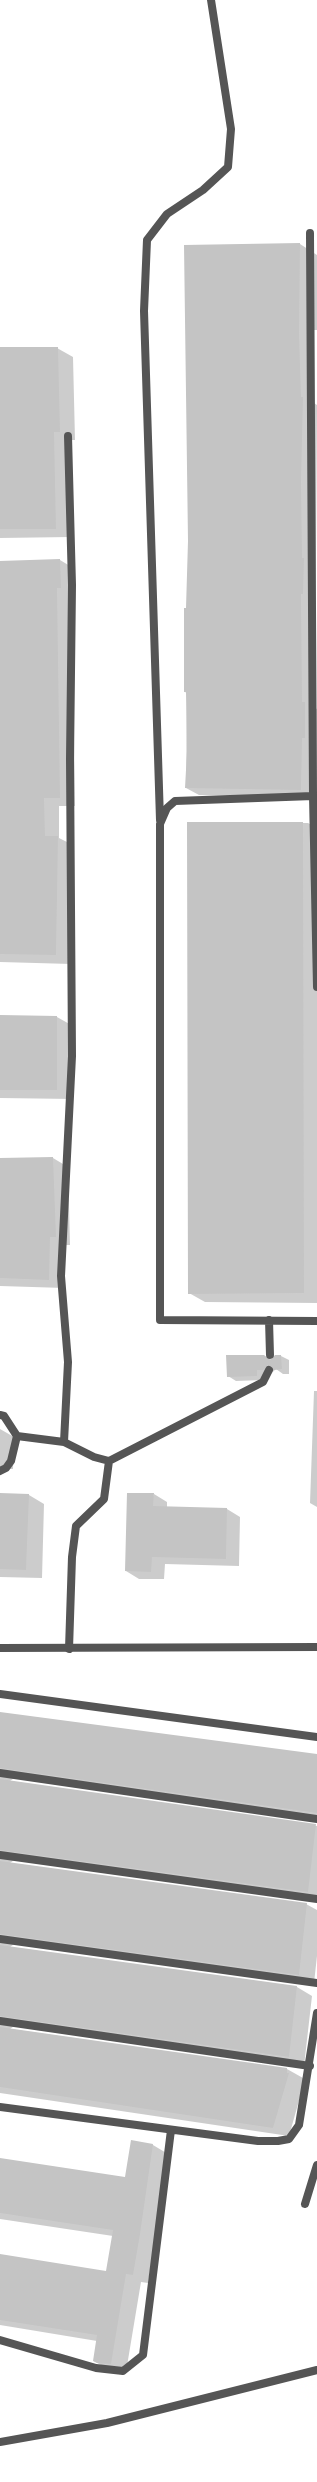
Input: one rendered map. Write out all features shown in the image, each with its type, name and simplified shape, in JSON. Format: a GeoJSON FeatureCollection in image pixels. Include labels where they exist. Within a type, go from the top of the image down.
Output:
{"type":"FeatureCollection","features":[{"type":"Feature","properties":{"kind":"street"},"geometry":{"type":"LineString","coordinates":[[211,0],[231,129],[228,167],[203,190],[167,214],[147,240],[144,311],[160,824],[160,1320],[317,1321]]}},
{"type":"Feature","properties":{"kind":"street"},"geometry":{"type":"LineString","coordinates":[[310,233],[313,334],[312,796],[317,907],[317,987]]}},
{"type":"Feature","properties":{"kind":"street"},"geometry":{"type":"LineString","coordinates":[[64,1442],[68,1362],[61,1276],[72,1056],[70,759],[72,584],[68,436]]}},
{"type":"Feature","properties":{"kind":"street"},"geometry":{"type":"LineString","coordinates":[[160,824],[167,808],[175,801],[312,796]]}},
{"type":"Feature","properties":{"kind":"street"},"geometry":{"type":"LineString","coordinates":[[269,1320],[270,1355]]}},
{"type":"Feature","properties":{"kind":"street"},"geometry":{"type":"LineString","coordinates":[[17,1436],[64,1442],[94,1457],[109,1461],[263,1382],[269,1370]]}},
{"type":"Feature","properties":{"kind":"street"},"geometry":{"type":"LineString","coordinates":[[0,1415],[4,1416],[17,1436],[11,1461],[6,1468],[0,1471]]}},
{"type":"Feature","properties":{"kind":"street"},"geometry":{"type":"LineString","coordinates":[[69,1649],[72,1557],[76,1526],[104,1499],[109,1461]]}},
{"type":"Feature","properties":{"kind":"street"},"geometry":{"type":"LineString","coordinates":[[0,1648],[69,1649],[317,1647]]}},
{"type":"Feature","properties":{"kind":"street"},"geometry":{"type":"LineString","coordinates":[[0,1694],[317,1737]]}},
{"type":"Feature","properties":{"kind":"street"},"geometry":{"type":"LineString","coordinates":[[0,1773],[317,1819]]}},
{"type":"Feature","properties":{"kind":"street"},"geometry":{"type":"LineString","coordinates":[[0,1856],[317,1899]]}},
{"type":"Feature","properties":{"kind":"street"},"geometry":{"type":"LineString","coordinates":[[0,1939],[317,1983]]}},
{"type":"Feature","properties":{"kind":"street"},"geometry":{"type":"LineString","coordinates":[[0,2107],[258,2141],[278,2142],[289,2139],[299,2125],[310,2066],[317,2013]]}},
{"type":"Feature","properties":{"kind":"street"},"geometry":{"type":"LineString","coordinates":[[0,2021],[310,2066]]}},
{"type":"Feature","properties":{"kind":"street"},"geometry":{"type":"LineString","coordinates":[[0,2340],[96,2368],[123,2371],[143,2355],[171,2130]]}},
{"type":"Feature","properties":{"kind":"street"},"geometry":{"type":"LineString","coordinates":[[305,2204],[317,2165]]}},
{"type":"Feature","properties":{"kind":"street"},"geometry":{"type":"LineString","coordinates":[[0,2442],[106,2423],[317,2370]]}},
{"type":"Feature","properties":{"kind":"building"},"geometry":{"type":"Polygon","coordinates":[[[300,243],[299,334],[301,397],[303,397],[301,482],[302,558],[304,558],[303,594],[301,594],[302,702],[305,702],[305,738],[302,738],[301,790],[185,788],[187,752],[186,692],[184,692],[184,608],[186,608],[188,541],[184,245],[300,243]]]}},
{"type":"Feature","properties":{"kind":"building"},"geometry":{"type":"Polygon","coordinates":[[[0,347],[58,347],[60,432],[54,432],[56,529],[0,529],[0,347]]]}},
{"type":"Feature","properties":{"kind":"building"},"geometry":{"type":"Polygon","coordinates":[[[60,559],[61,588],[57,588],[60,798],[44,798],[45,836],[58,836],[56,955],[0,954],[0,561],[60,559]]]}},
{"type":"Feature","properties":{"kind":"building"},"geometry":{"type":"Polygon","coordinates":[[[187,822],[303,822],[304,1293],[188,1294],[187,822]]]}},
{"type":"Feature","properties":{"kind":"building"},"geometry":{"type":"Polygon","coordinates":[[[0,1015],[57,1016],[57,1090],[0,1090],[0,1015]]]}},
{"type":"Feature","properties":{"kind":"building"},"geometry":{"type":"Polygon","coordinates":[[[53,1157],[56,1237],[50,1237],[49,1280],[0,1278],[0,1158],[53,1157]]]}},
{"type":"Feature","properties":{"kind":"building"},"geometry":{"type":"Polygon","coordinates":[[[226,1355],[264,1355],[270,1360],[275,1355],[281,1355],[282,1369],[274,1370],[268,1365],[263,1370],[257,1370],[257,1376],[227,1377],[226,1355]]]}},
{"type":"Feature","properties":{"kind":"building"},"geometry":{"type":"Polygon","coordinates":[[[0,1493],[29,1494],[26,1570],[0,1569],[0,1493]]]}},
{"type":"Feature","properties":{"kind":"building"},"geometry":{"type":"Polygon","coordinates":[[[127,1493],[154,1493],[153,1506],[227,1508],[226,1559],[152,1557],[151,1572],[125,1571],[127,1493]]]}},
{"type":"Feature","properties":{"kind":"building"},"geometry":{"type":"Polygon","coordinates":[[[0,1712],[317,1754],[317,1813],[0,1768],[0,1712]]]}},
{"type":"Feature","properties":{"kind":"building"},"geometry":{"type":"Polygon","coordinates":[[[0,1779],[316,1824],[308,1892],[0,1850],[0,1779]]]}},
{"type":"Feature","properties":{"kind":"building"},"geometry":{"type":"Polygon","coordinates":[[[0,1861],[307,1903],[299,1975],[0,1934],[0,1861]]]}},
{"type":"Feature","properties":{"kind":"building"},"geometry":{"type":"Polygon","coordinates":[[[0,1945],[297,1986],[289,2057],[0,2016],[0,1945]]]}},
{"type":"Feature","properties":{"kind":"building"},"geometry":{"type":"Polygon","coordinates":[[[0,2027],[287,2068],[287,2073],[289,2073],[273,2128],[0,2087],[0,2027]]]}},
{"type":"Feature","properties":{"kind":"building"},"geometry":{"type":"Polygon","coordinates":[[[131,2140],[153,2144],[140,2234],[133,2275],[126,2274],[111,2364],[97,2363],[93,2361],[97,2335],[0,2320],[0,2254],[106,2271],[113,2230],[0,2213],[0,2158],[125,2177],[131,2140]]]}}]}
